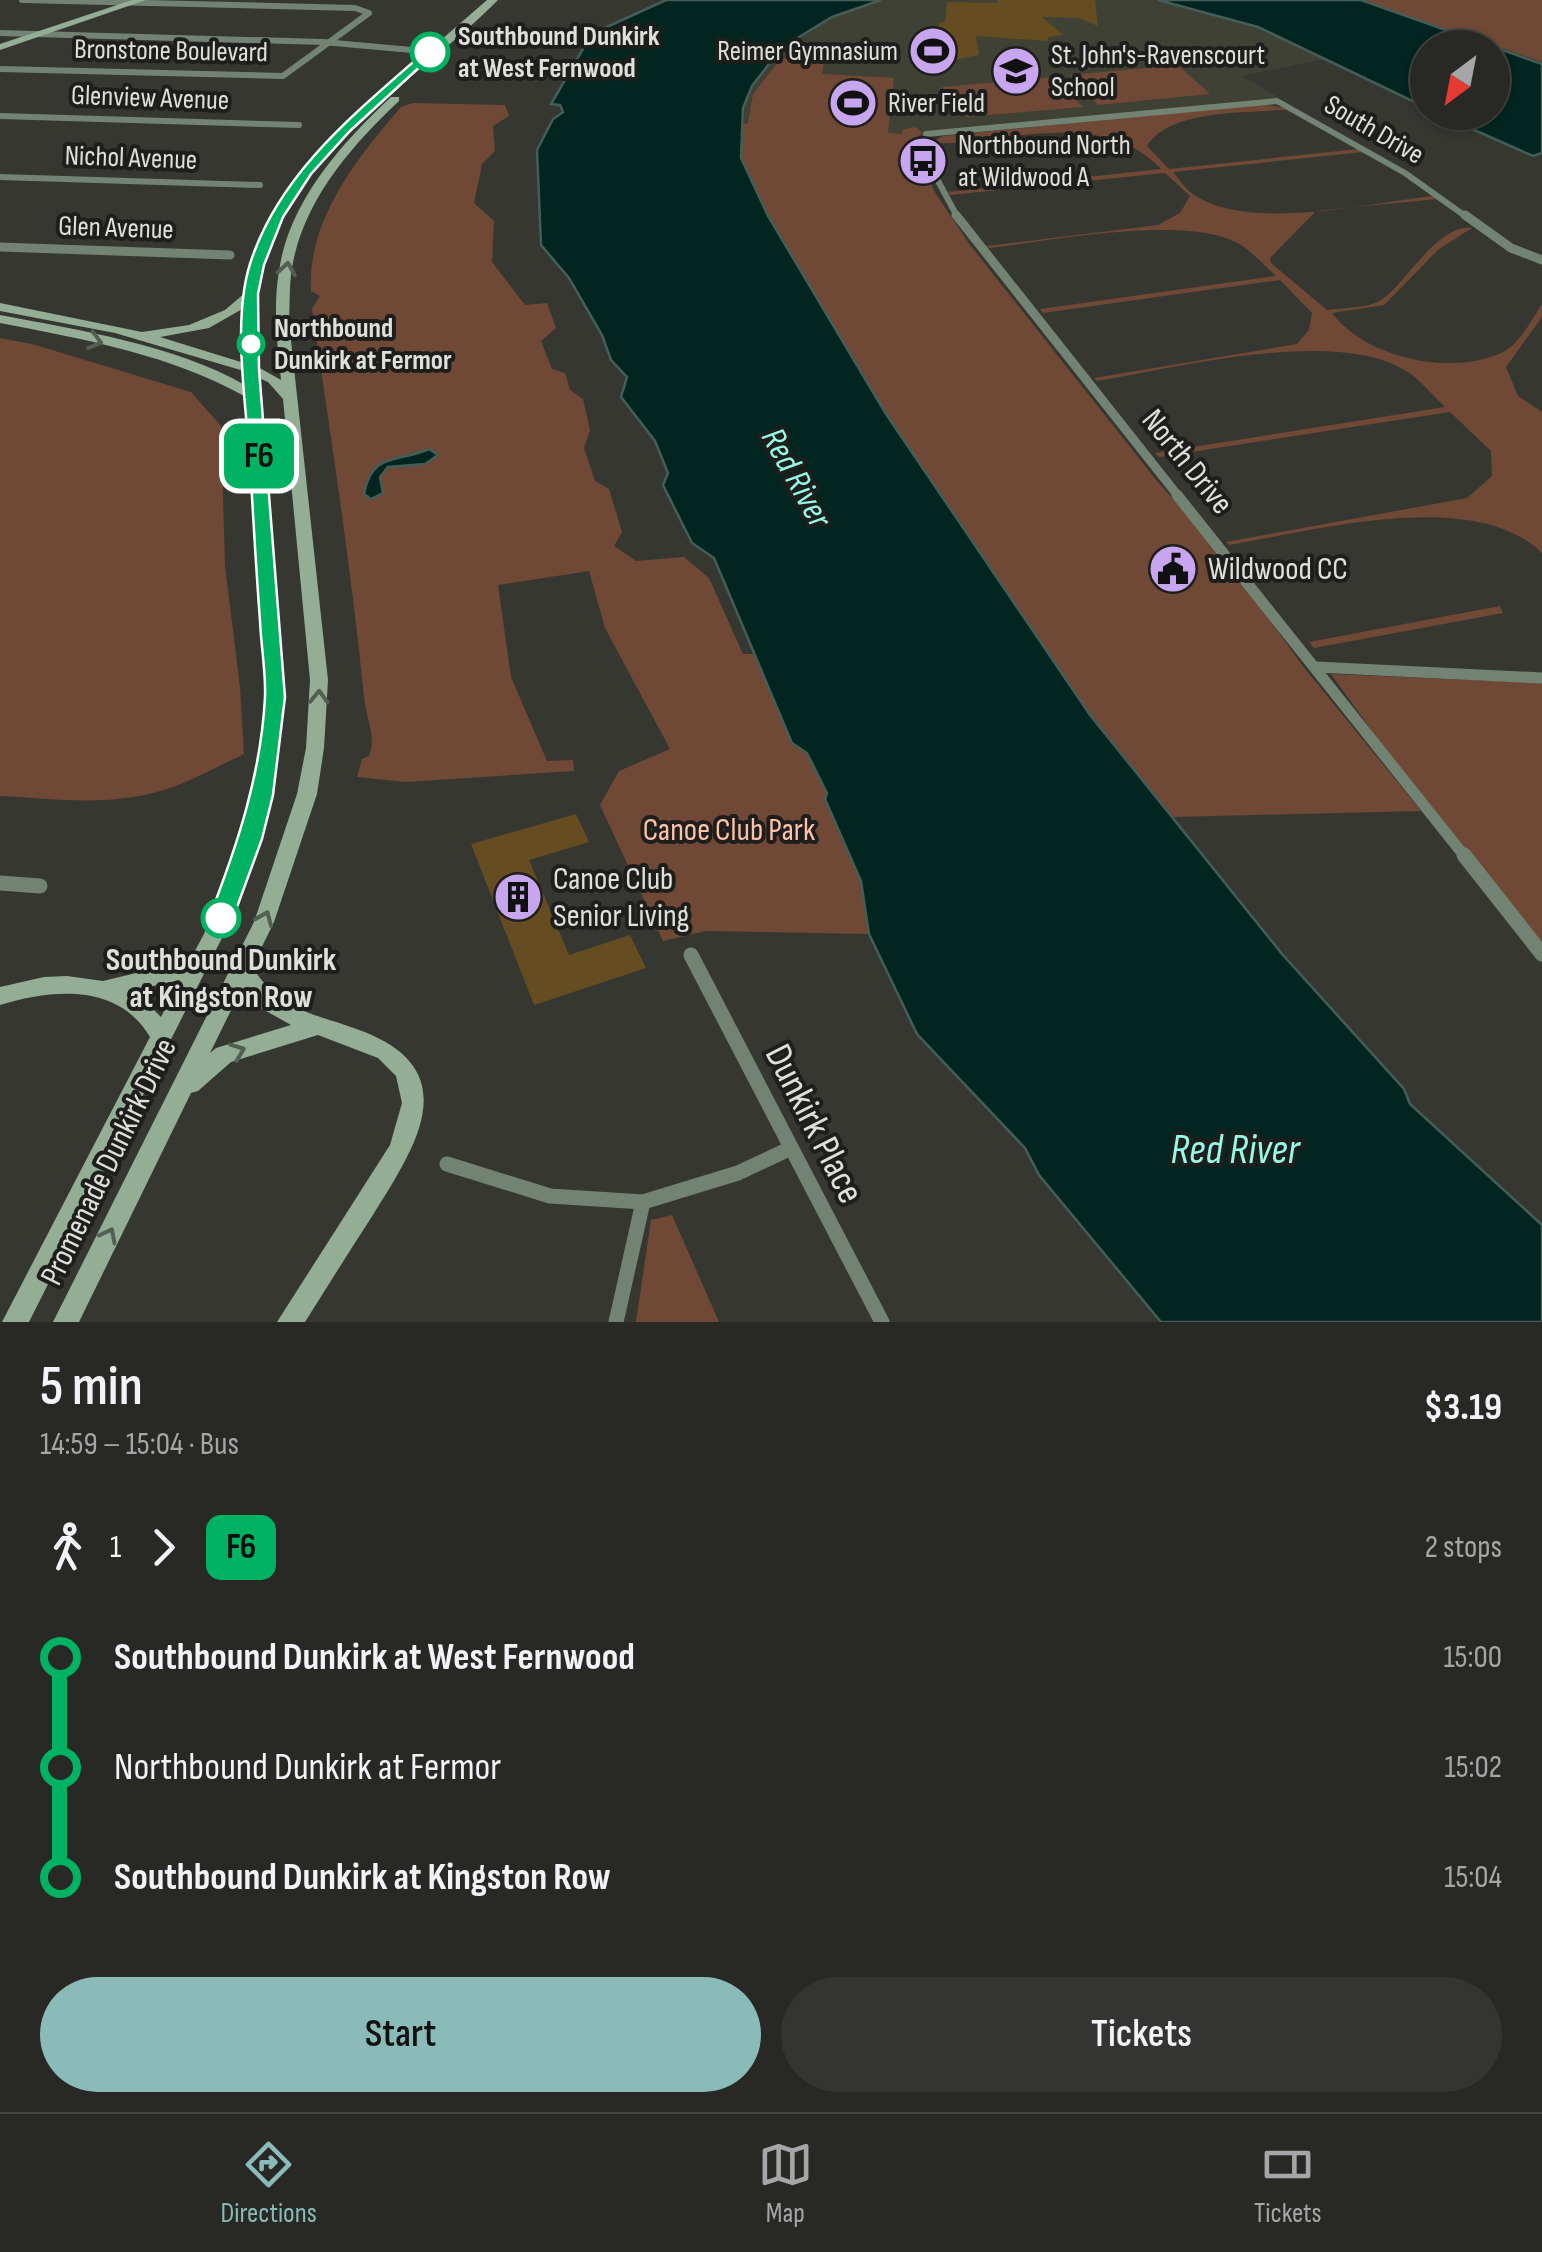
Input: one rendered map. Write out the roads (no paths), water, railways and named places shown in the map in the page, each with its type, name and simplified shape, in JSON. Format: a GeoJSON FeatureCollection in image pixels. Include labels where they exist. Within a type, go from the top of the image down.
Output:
{"type":"FeatureCollection","features":[{"type":"Feature","properties":{"kind":"main road","name":"Promenade Dunkirk Drive"},"geometry":{"type":"LineString","coordinates":[[15,1322],[198,967],[251,839],[272,730],[274,671],[251,369],[251,294],[257,265],[277,217],[304,175],[346,129],[493,0]]}},
{"type":"Feature","properties":{"kind":"main road","name":"Promenade Dunkirk Drive"},"geometry":{"type":"LineString","coordinates":[[66,1322],[264,922],[295,837],[316,734],[319,680],[282,322],[286,263],[304,210],[324,177],[364,129],[508,0]]}},
{"type":"Feature","properties":{"kind":"main road"},"geometry":{"type":"LineString","coordinates":[[0,44],[130,1]]}},
{"type":"Feature","properties":{"kind":"main road"},"geometry":{"type":"LineString","coordinates":[[0,44],[130,1]]}},
{"type":"Feature","properties":{"kind":"main road"},"geometry":{"type":"LineString","coordinates":[[304,175],[324,177]]}},
{"type":"Feature","properties":{"kind":"main road"},"geometry":{"type":"LineString","coordinates":[[0,319],[10,316],[8,308],[151,334],[186,330],[233,312],[251,294]]}},
{"type":"Feature","properties":{"kind":"main road"},"geometry":{"type":"LineString","coordinates":[[0,319],[166,360],[234,382],[254,396]]}},
{"type":"Feature","properties":{"kind":"main road"},"geometry":{"type":"LineString","coordinates":[[117,329],[251,369],[273,379],[291,400]]}},
{"type":"Feature","properties":{"kind":"main road"},"geometry":{"type":"LineString","coordinates":[[0,996],[51,983],[104,989],[198,967]]}},
{"type":"Feature","properties":{"kind":"main road"},"geometry":{"type":"LineString","coordinates":[[242,968],[260,1000],[315,1027],[362,1037],[395,1058],[408,1080],[413,1110],[402,1149],[290,1322]]}},
{"type":"Feature","properties":{"kind":"main road"},"geometry":{"type":"LineString","coordinates":[[104,989],[148,1016],[161,1036]]}},
{"type":"Feature","properties":{"kind":"main road"},"geometry":{"type":"LineString","coordinates":[[177,1100],[204,1070],[224,1056],[315,1027]]}},
{"type":"Feature","properties":{"kind":"street"},"geometry":{"type":"LineString","coordinates":[[22,0],[130,1]]}},
{"type":"Feature","properties":{"kind":"street","name":"Bronstone Boulevard"},"geometry":{"type":"LineString","coordinates":[[0,69],[283,76],[369,13],[355,8],[130,1]]}},
{"type":"Feature","properties":{"kind":"street"},"geometry":{"type":"LineString","coordinates":[[0,33],[330,42],[446,54]]}},
{"type":"Feature","properties":{"kind":"street","name":"South Drive"},"geometry":{"type":"LineString","coordinates":[[926,134],[1277,102],[1405,172],[1511,248],[1542,260]]}},
{"type":"Feature","properties":{"kind":"street","name":"Glenview Avenue"},"geometry":{"type":"LineString","coordinates":[[0,116],[299,125]]}},
{"type":"Feature","properties":{"kind":"street","name":"North Drive"},"geometry":{"type":"LineString","coordinates":[[926,134],[930,168],[958,220],[1542,954]]}},
{"type":"Feature","properties":{"kind":"street","name":"Nichol Avenue"},"geometry":{"type":"LineString","coordinates":[[0,176],[260,185]]}},
{"type":"Feature","properties":{"kind":"street","name":"Glen Avenue"},"geometry":{"type":"LineString","coordinates":[[0,247],[230,255]]}},
{"type":"Feature","properties":{"kind":"street"},"geometry":{"type":"LineString","coordinates":[[1316,667],[1542,678]]}},
{"type":"Feature","properties":{"kind":"street"},"geometry":{"type":"LineString","coordinates":[[0,883],[40,886]]}},
{"type":"Feature","properties":{"kind":"street","name":"Dunkirk Place"},"geometry":{"type":"LineString","coordinates":[[691,955],[882,1322]]}},
{"type":"Feature","properties":{"kind":"street"},"geometry":{"type":"LineString","coordinates":[[448,1164],[550,1196],[643,1202],[738,1174],[789,1149]]}},
{"type":"Feature","properties":{"kind":"street"},"geometry":{"type":"LineString","coordinates":[[616,1322],[643,1202]]}},
{"type":"Feature","properties":{"kind":"water","name":"Red River"},"geometry":{"type":"Polygon","coordinates":[[[666,0],[881,0],[832,17],[791,42],[752,86],[743,108],[741,158],[768,216],[886,414],[1090,715],[1282,954],[1404,1089],[1410,1104],[1542,1225],[1542,1322],[1161,1322],[1039,1175],[1025,1148],[917,1034],[869,934],[861,881],[825,799],[827,793],[807,753],[792,743],[714,558],[692,543],[663,485],[668,473],[655,441],[621,397],[627,377],[611,360],[602,335],[569,278],[541,245],[537,150],[553,119],[563,112],[560,105],[551,104],[587,42],[601,34],[598,31],[666,0]]]}},
{"type":"Feature","properties":{"kind":"water"},"geometry":{"type":"Polygon","coordinates":[[[1158,0],[1361,0],[1446,30],[1410,30],[1410,100],[1258,27],[1158,0]]]}},
{"type":"Feature","properties":{"kind":"water"},"geometry":{"type":"Polygon","coordinates":[[[1510,53],[1542,64],[1542,153],[1533,156],[1474,130],[1510,130],[1510,53]]]}},
{"type":"Feature","properties":{"kind":"water"},"geometry":{"type":"Polygon","coordinates":[[[429,449],[438,455],[425,464],[388,467],[380,477],[383,493],[371,499],[364,494],[368,480],[380,465],[429,449]]]}},
{"type":"Feature","properties":{"kind":"place","name":"Reimer Gymnasium"},"geometry":{"type":"Point","coordinates":[933,51]}},
{"type":"Feature","properties":{"kind":"place","name":"Southbound Dunkirk at West Fernwood"},"geometry":{"type":"Point","coordinates":[430,52]}},
{"type":"Feature","properties":{"kind":"place","name":"St. John's-Ravenscourt School"},"geometry":{"type":"Point","coordinates":[1016,71]}},
{"type":"Feature","properties":{"kind":"place","name":"River Field"},"geometry":{"type":"Point","coordinates":[853,103]}},
{"type":"Feature","properties":{"kind":"place","name":"Northbound North at Wildwood A"},"geometry":{"type":"Point","coordinates":[923,161]}},
{"type":"Feature","properties":{"kind":"place","name":"Northbound Dunkirk at Fermor"},"geometry":{"type":"Point","coordinates":[251,344]}},
{"type":"Feature","properties":{"kind":"place","name":"Wildwood CC"},"geometry":{"type":"Point","coordinates":[1173,569]}},
{"type":"Feature","properties":{"kind":"place","name":"Canoe Club Senior Living"},"geometry":{"type":"Point","coordinates":[518,897]}},
{"type":"Feature","properties":{"kind":"place","name":"Southbound Dunkirk at Kingston Row"},"geometry":{"type":"Point","coordinates":[221,918]}},
{"type":"Feature","properties":{"kind":"park label","name":"Canoe Club Park"},"geometry":{"type":"Point","coordinates":[729,830]}}]}
